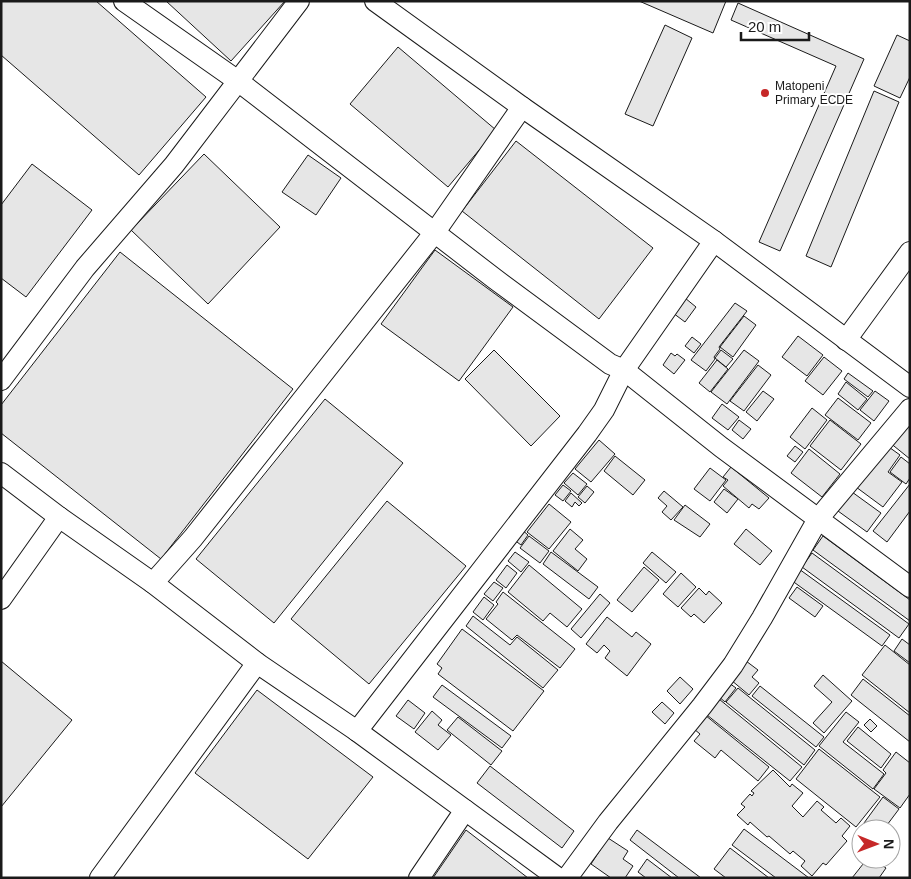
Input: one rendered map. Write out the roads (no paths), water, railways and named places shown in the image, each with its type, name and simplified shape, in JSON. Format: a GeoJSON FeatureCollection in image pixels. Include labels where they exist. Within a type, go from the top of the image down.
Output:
{"type":"FeatureCollection","features":[{"type":"Feature","properties":{"kind":"street"},"geometry":{"type":"LineString","coordinates":[[124,1],[238,81],[610,364],[624,370],[721,448],[910,587]]}},
{"type":"Feature","properties":{"kind":"street"},"geometry":{"type":"LineString","coordinates":[[1,380],[85,268],[174,165],[299,1]]}},
{"type":"Feature","properties":{"kind":"street"},"geometry":{"type":"LineString","coordinates":[[375,1],[522,108],[714,241],[910,386]]}},
{"type":"Feature","properties":{"kind":"street"},"geometry":{"type":"LineString","coordinates":[[153,583],[193,538],[435,232],[522,108]]}},
{"type":"Feature","properties":{"kind":"street"},"geometry":{"type":"LineString","coordinates":[[357,731],[587,434],[604,410],[624,370],[714,241]]}},
{"type":"Feature","properties":{"kind":"street"},"geometry":{"type":"LineString","coordinates":[[846,340],[910,252]]}},
{"type":"Feature","properties":{"kind":"street"},"geometry":{"type":"LineString","coordinates":[[567,878],[608,822],[733,665],[818,520],[910,409]]}},
{"type":"Feature","properties":{"kind":"street"},"geometry":{"type":"LineString","coordinates":[[1,473],[59,517],[153,583],[257,664],[357,731],[558,878]]}},
{"type":"Feature","properties":{"kind":"street"},"geometry":{"type":"LineString","coordinates":[[1,599],[59,517]]}},
{"type":"Feature","properties":{"kind":"street"},"geometry":{"type":"LineString","coordinates":[[100,878],[257,664]]}},
{"type":"Feature","properties":{"kind":"street"},"geometry":{"type":"LineString","coordinates":[[419,878],[465,810]]}},
{"type":"Feature","properties":{"kind":"place","name":"Matopeni Primary ECDE"},"geometry":{"type":"Point","coordinates":[765,93]}}]}
